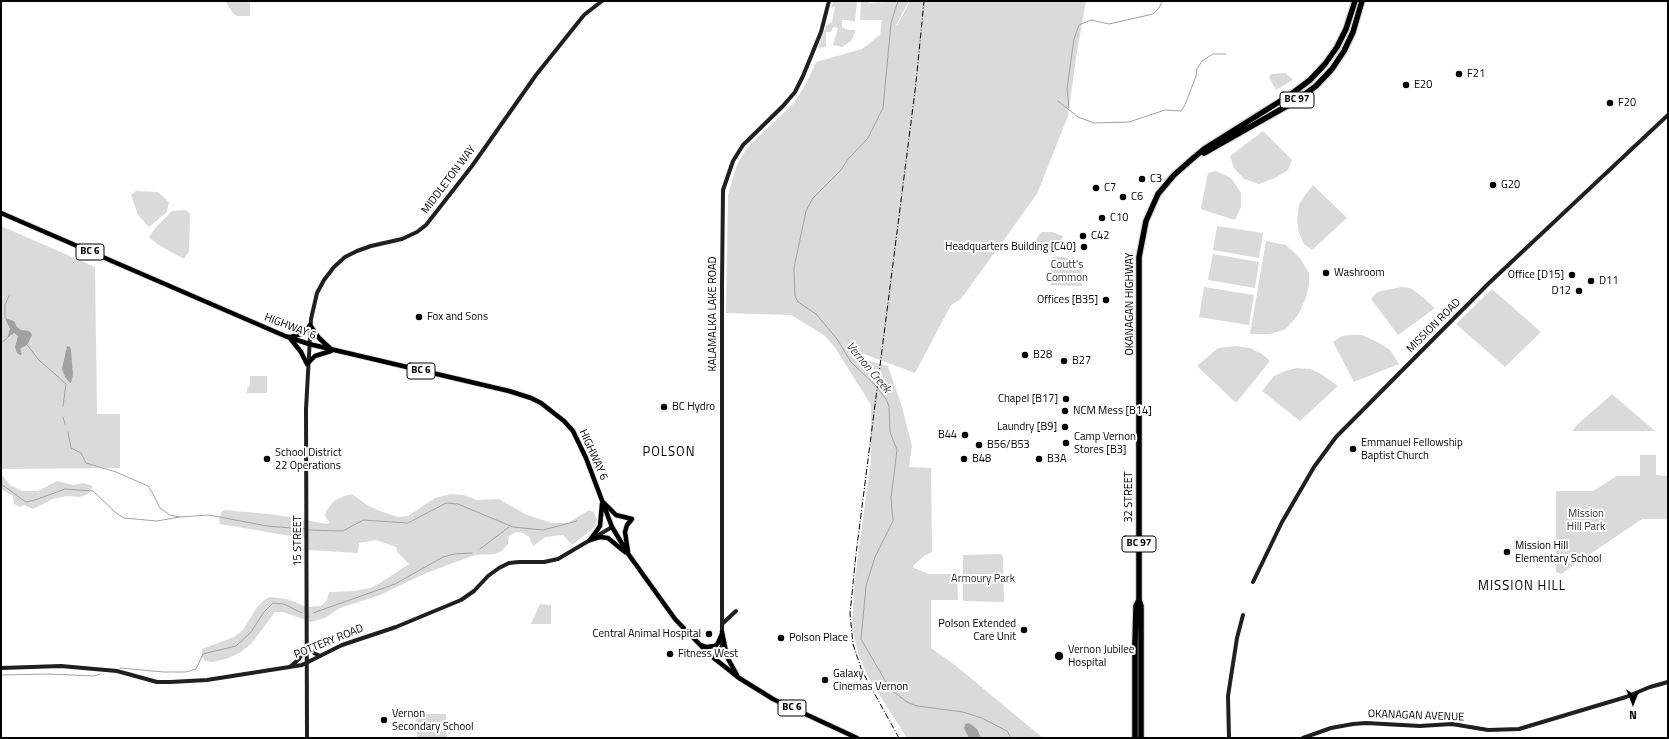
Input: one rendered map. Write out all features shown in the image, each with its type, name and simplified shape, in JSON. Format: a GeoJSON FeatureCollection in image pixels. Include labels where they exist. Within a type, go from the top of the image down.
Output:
{"type":"FeatureCollection","features":[{"type":"Feature","properties":{"kind":"highway","name":"OKANAGAN HIGHWAY"},"geometry":{"type":"LineString","coordinates":[[1139,370],[1139,262],[1141,238],[1146,221],[1158,194],[1174,175],[1204,149],[1290,96],[1310,80],[1326,64],[1337,47],[1346,29],[1355,1]]}},
{"type":"Feature","properties":{"kind":"highway","name":"OKANAGAN HIGHWAY"},"geometry":{"type":"LineString","coordinates":[[1191,160],[1294,102],[1316,86],[1332,69],[1344,51],[1353,32],[1362,1]]}},
{"type":"Feature","properties":{"kind":"highway","name":"32 STREET"},"geometry":{"type":"LineString","coordinates":[[1139,370],[1139,600],[1141,606],[1141,738]]}},
{"type":"Feature","properties":{"kind":"highway","name":"32 STREET"},"geometry":{"type":"LineString","coordinates":[[1135,738],[1136,606],[1139,600]]}},
{"type":"Feature","properties":{"kind":"main road","name":"HIGHWAY 6"},"geometry":{"type":"LineString","coordinates":[[1,213],[289,337],[332,351],[509,391],[541,403],[573,430],[586,458],[612,527],[629,555],[664,604],[699,644],[739,678],[772,699],[857,738]]}},
{"type":"Feature","properties":{"kind":"main road"},"geometry":{"type":"LineString","coordinates":[[310,326],[332,351],[315,356],[307,364],[301,352],[289,337],[304,333],[310,326]]}},
{"type":"Feature","properties":{"kind":"main road"},"geometry":{"type":"LineString","coordinates":[[590,540],[598,530],[601,522],[602,500]]}},
{"type":"Feature","properties":{"kind":"main road"},"geometry":{"type":"LineString","coordinates":[[602,500],[612,513],[619,517],[632,519],[627,525],[625,532],[629,555]]}},
{"type":"Feature","properties":{"kind":"main road"},"geometry":{"type":"LineString","coordinates":[[590,540],[600,537],[608,538],[629,555]]}},
{"type":"Feature","properties":{"kind":"main road"},"geometry":{"type":"LineString","coordinates":[[699,644],[706,647],[714,646],[718,643],[722,632]]}},
{"type":"Feature","properties":{"kind":"main road"},"geometry":{"type":"LineString","coordinates":[[722,632],[727,657],[739,678]]}},
{"type":"Feature","properties":{"kind":"street","name":"MIDDLETON WAY"},"geometry":{"type":"LineString","coordinates":[[309,344],[313,305],[324,280],[334,267],[345,257],[357,250],[402,239],[417,232],[426,225],[472,166],[536,75],[584,15],[602,1]]}},
{"type":"Feature","properties":{"kind":"street","name":"KALAMALKA LAKE ROAD"},"geometry":{"type":"LineString","coordinates":[[715,659],[722,646],[723,190],[733,161],[743,145],[783,106],[795,92],[805,72],[821,32],[829,1]]}},
{"type":"Feature","properties":{"kind":"street","name":"MISSION ROAD"},"geometry":{"type":"LineString","coordinates":[[1253,582],[1282,522],[1314,467],[1336,437],[1502,271],[1668,115]]}},
{"type":"Feature","properties":{"kind":"street","name":"15 STREET"},"geometry":{"type":"LineString","coordinates":[[308,738],[306,663],[306,408],[309,344]]}},
{"type":"Feature","properties":{"kind":"street","name":"POTTERY ROAD"},"geometry":{"type":"LineString","coordinates":[[1,668],[61,666],[117,671],[157,682],[170,682],[207,680],[290,667],[306,663],[342,645],[396,627],[461,600],[474,591],[488,576],[509,563],[550,562],[569,553],[612,527]]}},
{"type":"Feature","properties":{"kind":"street"},"geometry":{"type":"LineString","coordinates":[[722,625],[736,611]]}},
{"type":"Feature","properties":{"kind":"street"},"geometry":{"type":"LineString","coordinates":[[1229,738],[1228,696],[1237,638],[1243,615]]}},
{"type":"Feature","properties":{"kind":"street"},"geometry":{"type":"LineString","coordinates":[[290,667],[299,659],[306,647],[310,651],[320,656]]}},
{"type":"Feature","properties":{"kind":"street","name":"OKANAGAN AVENUE"},"geometry":{"type":"LineString","coordinates":[[1303,738],[1331,728],[1366,723],[1420,726],[1452,724],[1488,730],[1520,729],[1626,697],[1650,687],[1668,682]]}},
{"type":"Feature","properties":{"kind":"green space"},"geometry":{"type":"Polygon","coordinates":[[[225,1],[250,1],[250,16],[237,16],[233,13],[225,1]]]}},
{"type":"Feature","properties":{"kind":"green space"},"geometry":{"type":"Polygon","coordinates":[[[833,1],[857,1],[855,22],[842,20],[842,27],[848,30],[856,30],[851,41],[842,47],[833,45],[838,28],[833,27],[831,32],[826,32],[826,47],[818,48],[826,26],[832,22],[835,6],[831,8],[833,1]]]}},
{"type":"Feature","properties":{"kind":"green space"},"geometry":{"type":"Polygon","coordinates":[[[861,1],[868,1],[869,3],[909,1],[896,25],[898,24],[910,1],[1086,1],[1068,116],[1037,194],[961,299],[951,305],[915,373],[853,350],[858,358],[888,366],[902,407],[912,446],[909,467],[931,468],[932,552],[924,556],[913,566],[914,568],[929,574],[957,574],[958,600],[931,600],[931,648],[955,665],[1043,738],[907,738],[868,677],[858,653],[852,629],[854,585],[871,460],[871,405],[836,349],[824,335],[791,315],[726,313],[728,195],[737,165],[747,148],[794,103],[807,82],[816,62],[862,49],[880,35],[882,20],[860,20],[861,1]]]}},
{"type":"Feature","properties":{"kind":"green space"},"geometry":{"type":"Polygon","coordinates":[[[1286,73],[1293,80],[1276,90],[1269,77],[1271,74],[1286,73]]]}},
{"type":"Feature","properties":{"kind":"green space"},"geometry":{"type":"Polygon","coordinates":[[[1263,131],[1292,160],[1288,170],[1275,178],[1259,184],[1244,179],[1234,168],[1230,156],[1263,131]]]}},
{"type":"Feature","properties":{"kind":"green space"},"geometry":{"type":"Polygon","coordinates":[[[1216,171],[1231,178],[1241,193],[1241,207],[1235,220],[1203,210],[1201,208],[1208,173],[1216,171]]]}},
{"type":"Feature","properties":{"kind":"green space"},"geometry":{"type":"Polygon","coordinates":[[[1313,185],[1347,218],[1312,250],[1304,244],[1299,233],[1297,220],[1299,205],[1313,185]]]}},
{"type":"Feature","properties":{"kind":"green space"},"geometry":{"type":"Polygon","coordinates":[[[136,191],[158,192],[169,202],[167,212],[149,227],[138,215],[131,195],[136,191]]]}},
{"type":"Feature","properties":{"kind":"green space"},"geometry":{"type":"Polygon","coordinates":[[[186,210],[190,214],[189,251],[184,259],[157,244],[149,237],[157,226],[172,211],[186,210]]]}},
{"type":"Feature","properties":{"kind":"green space"},"geometry":{"type":"Polygon","coordinates":[[[1,226],[95,267],[97,414],[120,414],[120,468],[1,469],[1,226]]]}},
{"type":"Feature","properties":{"kind":"green space"},"geometry":{"type":"Polygon","coordinates":[[[1217,226],[1263,233],[1259,258],[1213,250],[1217,226]]]}},
{"type":"Feature","properties":{"kind":"green space"},"geometry":{"type":"Polygon","coordinates":[[[1041,232],[1052,232],[1063,236],[1055,254],[1028,252],[1041,232]]]}},
{"type":"Feature","properties":{"kind":"green space"},"geometry":{"type":"Polygon","coordinates":[[[1266,241],[1286,245],[1300,258],[1309,273],[1309,285],[1306,298],[1298,315],[1286,329],[1270,334],[1250,334],[1266,241]]]}},
{"type":"Feature","properties":{"kind":"green space"},"geometry":{"type":"Polygon","coordinates":[[[1213,254],[1259,262],[1255,288],[1208,280],[1213,254]]]}},
{"type":"Feature","properties":{"kind":"green space","name":"Coutt's Common"},"geometry":{"type":"Polygon","coordinates":[[[1054,257],[1080,260],[1083,267],[1082,286],[1051,285],[1051,260],[1054,257]]]}},
{"type":"Feature","properties":{"kind":"green space"},"geometry":{"type":"Polygon","coordinates":[[[1204,287],[1254,295],[1249,325],[1199,317],[1204,287]]]}},
{"type":"Feature","properties":{"kind":"green space"},"geometry":{"type":"Polygon","coordinates":[[[1401,287],[1410,288],[1435,308],[1398,335],[1371,299],[1377,292],[1401,287]]]}},
{"type":"Feature","properties":{"kind":"green space"},"geometry":{"type":"Polygon","coordinates":[[[1492,289],[1541,332],[1505,367],[1456,324],[1492,289]]]}},
{"type":"Feature","properties":{"kind":"green space"},"geometry":{"type":"Polygon","coordinates":[[[1362,335],[1381,344],[1390,350],[1399,364],[1354,382],[1333,342],[1342,336],[1362,335]]]}},
{"type":"Feature","properties":{"kind":"green space"},"geometry":{"type":"Polygon","coordinates":[[[1236,346],[1250,348],[1262,354],[1270,361],[1236,403],[1197,366],[1218,348],[1236,346]]]}},
{"type":"Feature","properties":{"kind":"green space"},"geometry":{"type":"Polygon","coordinates":[[[1297,368],[1310,369],[1321,374],[1338,386],[1300,421],[1262,391],[1274,376],[1297,368]]]}},
{"type":"Feature","properties":{"kind":"green space"},"geometry":{"type":"Polygon","coordinates":[[[250,376],[267,376],[267,393],[247,393],[247,389],[250,385],[250,376]]]}},
{"type":"Feature","properties":{"kind":"green space"},"geometry":{"type":"Polygon","coordinates":[[[1612,394],[1655,431],[1572,431],[1612,394]]]}},
{"type":"Feature","properties":{"kind":"green space","name":"Mission Hill Park"},"geometry":{"type":"Polygon","coordinates":[[[1640,455],[1656,455],[1656,475],[1668,476],[1668,519],[1642,519],[1561,574],[1556,572],[1556,491],[1593,491],[1617,476],[1640,476],[1640,455]]]}},
{"type":"Feature","properties":{"kind":"green space"},"geometry":{"type":"Polygon","coordinates":[[[1,474],[10,485],[22,491],[38,491],[57,481],[73,485],[83,483],[93,486],[88,494],[80,497],[67,496],[53,499],[33,509],[24,505],[20,507],[14,504],[13,496],[1,489],[1,474]]]}},
{"type":"Feature","properties":{"kind":"green space"},"geometry":{"type":"Polygon","coordinates":[[[352,494],[367,505],[398,517],[408,516],[435,498],[451,494],[464,495],[477,500],[499,499],[525,514],[552,523],[568,523],[589,510],[594,512],[597,520],[595,527],[572,545],[563,535],[546,537],[533,546],[529,537],[523,533],[516,532],[509,536],[508,544],[502,551],[495,554],[475,555],[426,573],[380,595],[340,608],[325,618],[311,622],[283,612],[275,612],[252,643],[241,652],[229,658],[213,662],[205,661],[202,657],[202,649],[234,637],[243,630],[257,607],[269,597],[287,599],[307,607],[321,606],[327,600],[329,592],[355,591],[370,588],[409,564],[397,552],[396,547],[376,540],[359,543],[358,553],[308,550],[308,537],[291,536],[220,524],[219,519],[222,511],[225,510],[278,515],[327,524],[329,522],[325,516],[326,511],[334,501],[352,494]]]}},
{"type":"Feature","properties":{"kind":"green space","name":"Armoury Park"},"geometry":{"type":"Polygon","coordinates":[[[1001,554],[1003,557],[1004,602],[963,601],[963,555],[1001,554]]]}},
{"type":"Feature","properties":{"kind":"green space"},"geometry":{"type":"Polygon","coordinates":[[[540,604],[551,605],[551,624],[531,624],[540,604]]]}},
{"type":"Feature","properties":{"kind":"green space"},"geometry":{"type":"Polygon","coordinates":[[[416,714],[446,714],[447,738],[417,738],[416,714]]]}},
{"type":"Feature","properties":{"kind":"shaded area"},"geometry":{"type":"Polygon","coordinates":[[[5,318],[14,321],[17,327],[21,330],[29,331],[32,335],[27,345],[20,349],[22,354],[20,355],[17,353],[15,347],[18,336],[14,333],[7,338],[10,329],[5,318]]]}},
{"type":"Feature","properties":{"kind":"shaded area"},"geometry":{"type":"Polygon","coordinates":[[[67,346],[70,347],[71,351],[73,374],[71,383],[65,377],[62,369],[67,346]]]}},
{"type":"Feature","properties":{"kind":"shaded area"},"geometry":{"type":"Polygon","coordinates":[[[969,723],[977,729],[981,738],[969,738],[964,728],[965,724],[969,723]]]}},
{"type":"Feature","properties":{"kind":"waterway","name":"Vernon Creek"},"geometry":{"type":"LineString","coordinates":[[898,1],[891,23],[883,108],[868,138],[849,158],[840,171],[813,198],[806,211],[794,268],[795,296],[798,302],[816,314],[837,339],[851,362],[876,386],[886,399],[889,406],[890,432],[897,450],[891,498],[893,521],[875,557],[866,586],[861,639],[890,689],[907,702],[917,706],[963,712],[982,718],[1007,731],[1011,738]]}},
{"type":"Feature","properties":{"kind":"waterway"},"geometry":{"type":"LineString","coordinates":[[1069,108],[1067,89],[1074,39],[1079,25],[1091,20],[1109,24],[1153,14],[1159,8],[1162,1]]}},
{"type":"Feature","properties":{"kind":"waterway"},"geometry":{"type":"LineString","coordinates":[[1058,101],[1078,117],[1094,123],[1129,122],[1165,110],[1181,111],[1185,105],[1196,76],[1197,69],[1202,61],[1213,54],[1226,54]]}},
{"type":"Feature","properties":{"kind":"waterway"},"geometry":{"type":"LineString","coordinates":[[5,318],[5,305],[9,296]]}},
{"type":"Feature","properties":{"kind":"waterway"},"geometry":{"type":"LineString","coordinates":[[1,343],[7,338]]}},
{"type":"Feature","properties":{"kind":"waterway"},"geometry":{"type":"LineString","coordinates":[[27,345],[39,360],[66,384],[63,406]]}},
{"type":"Feature","properties":{"kind":"waterway"},"geometry":{"type":"LineString","coordinates":[[63,417],[65,424]]}},
{"type":"Feature","properties":{"kind":"waterway"},"geometry":{"type":"LineString","coordinates":[[68,432],[71,448],[81,453],[86,463],[116,472],[148,486],[160,508],[170,515],[179,517]]}},
{"type":"Feature","properties":{"kind":"waterway"},"geometry":{"type":"LineString","coordinates":[[1,484],[26,502],[65,489],[93,491],[116,513],[124,518],[157,521],[180,517],[209,515],[267,526],[304,529]]}},
{"type":"Feature","properties":{"kind":"waterway"},"geometry":{"type":"LineString","coordinates":[[307,530],[343,531],[363,520],[408,523],[446,503],[458,504],[513,527],[543,530],[577,521]]}},
{"type":"Feature","properties":{"kind":"waterway"},"geometry":{"type":"LineString","coordinates":[[480,549],[509,527]]}},
{"type":"Feature","properties":{"kind":"waterway"},"geometry":{"type":"LineString","coordinates":[[313,613],[395,584],[443,557],[454,554],[472,553]]}},
{"type":"Feature","properties":{"kind":"waterway"},"geometry":{"type":"LineString","coordinates":[[120,668],[164,672],[186,672],[196,669],[203,654],[236,646],[251,632],[264,612],[273,603],[284,604],[302,613]]}},
{"type":"Feature","properties":{"kind":"waterway"},"geometry":{"type":"LineString","coordinates":[[1,675],[47,674],[94,676],[100,674]]}},
{"type":"Feature","properties":{"kind":"railway"},"geometry":{"type":"LineString","coordinates":[[899,738],[862,671],[853,644],[850,614],[856,554],[916,83],[924,1]]}},
{"type":"Feature","properties":{"kind":"place","name":"F21"},"geometry":{"type":"Point","coordinates":[1459,74]}},
{"type":"Feature","properties":{"kind":"place","name":"E20"},"geometry":{"type":"Point","coordinates":[1406,85]}},
{"type":"Feature","properties":{"kind":"place","name":"F20"},"geometry":{"type":"Point","coordinates":[1610,103]}},
{"type":"Feature","properties":{"kind":"place","name":"C3"},"geometry":{"type":"Point","coordinates":[1142,179]}},
{"type":"Feature","properties":{"kind":"place","name":"G20"},"geometry":{"type":"Point","coordinates":[1493,185]}},
{"type":"Feature","properties":{"kind":"place","name":"C7"},"geometry":{"type":"Point","coordinates":[1096,188]}},
{"type":"Feature","properties":{"kind":"place","name":"C6"},"geometry":{"type":"Point","coordinates":[1123,197]}},
{"type":"Feature","properties":{"kind":"place","name":"C10"},"geometry":{"type":"Point","coordinates":[1102,218]}},
{"type":"Feature","properties":{"kind":"place","name":"C42"},"geometry":{"type":"Point","coordinates":[1083,236]}},
{"type":"Feature","properties":{"kind":"place","name":"Headquarters Building [C40]"},"geometry":{"type":"Point","coordinates":[1084,247]}},
{"type":"Feature","properties":{"kind":"place","name":"Washroom"},"geometry":{"type":"Point","coordinates":[1326,273]}},
{"type":"Feature","properties":{"kind":"place","name":"Office [D15]"},"geometry":{"type":"Point","coordinates":[1572,275]}},
{"type":"Feature","properties":{"kind":"place","name":"D11"},"geometry":{"type":"Point","coordinates":[1591,281]}},
{"type":"Feature","properties":{"kind":"place","name":"D12"},"geometry":{"type":"Point","coordinates":[1579,291]}},
{"type":"Feature","properties":{"kind":"place","name":"Offices [B35]"},"geometry":{"type":"Point","coordinates":[1106,300]}},
{"type":"Feature","properties":{"kind":"place","name":"Fox and Sons"},"geometry":{"type":"Point","coordinates":[419,317]}},
{"type":"Feature","properties":{"kind":"place","name":"B28"},"geometry":{"type":"Point","coordinates":[1025,355]}},
{"type":"Feature","properties":{"kind":"place","name":"B27"},"geometry":{"type":"Point","coordinates":[1064,361]}},
{"type":"Feature","properties":{"kind":"place","name":"Chapel [B17]"},"geometry":{"type":"Point","coordinates":[1066,399]}},
{"type":"Feature","properties":{"kind":"place","name":"BC Hydro"},"geometry":{"type":"Point","coordinates":[664,407]}},
{"type":"Feature","properties":{"kind":"place","name":"NCM Mess [B14]"},"geometry":{"type":"Point","coordinates":[1065,411]}},
{"type":"Feature","properties":{"kind":"place","name":"Laundry [B9]"},"geometry":{"type":"Point","coordinates":[1065,427]}},
{"type":"Feature","properties":{"kind":"place","name":"B44"},"geometry":{"type":"Point","coordinates":[965,435]}},
{"type":"Feature","properties":{"kind":"place","name":"Camp Vernon Stores [B3]"},"geometry":{"type":"Point","coordinates":[1066,443]}},
{"type":"Feature","properties":{"kind":"place","name":"B56/B53"},"geometry":{"type":"Point","coordinates":[979,445]}},
{"type":"Feature","properties":{"kind":"place","name":"Emmanuel Fellowship Baptist Church"},"geometry":{"type":"Point","coordinates":[1353,449]}},
{"type":"Feature","properties":{"kind":"place","name":"School District 22 Operations"},"geometry":{"type":"Point","coordinates":[267,459]}},
{"type":"Feature","properties":{"kind":"place","name":"B48"},"geometry":{"type":"Point","coordinates":[964,459]}},
{"type":"Feature","properties":{"kind":"place","name":"B3A"},"geometry":{"type":"Point","coordinates":[1039,459]}},
{"type":"Feature","properties":{"kind":"place","name":"Mission Hill Elementary School"},"geometry":{"type":"Point","coordinates":[1507,552]}},
{"type":"Feature","properties":{"kind":"place","name":"Polson Extended Care Unit"},"geometry":{"type":"Point","coordinates":[1024,630]}},
{"type":"Feature","properties":{"kind":"place","name":"Central Animal Hospital"},"geometry":{"type":"Point","coordinates":[709,634]}},
{"type":"Feature","properties":{"kind":"place","name":"Polson Place"},"geometry":{"type":"Point","coordinates":[781,638]}},
{"type":"Feature","properties":{"kind":"place","name":"Fitness West"},"geometry":{"type":"Point","coordinates":[670,654]}},
{"type":"Feature","properties":{"kind":"place","name":"Vernon Jubilee Hospital"},"geometry":{"type":"Point","coordinates":[1059,656]}},
{"type":"Feature","properties":{"kind":"place","name":"Galaxy Cinemas Vernon"},"geometry":{"type":"Point","coordinates":[825,680]}},
{"type":"Feature","properties":{"kind":"place","name":"Vernon Secondary School"},"geometry":{"type":"Point","coordinates":[384,720]}},
{"type":"Feature","properties":{"kind":"district","name":"POLSON"},"geometry":{"type":"Point","coordinates":[669,453]}},
{"type":"Feature","properties":{"kind":"district","name":"MISSION HILL"},"geometry":{"type":"Point","coordinates":[1522,587]}}]}
